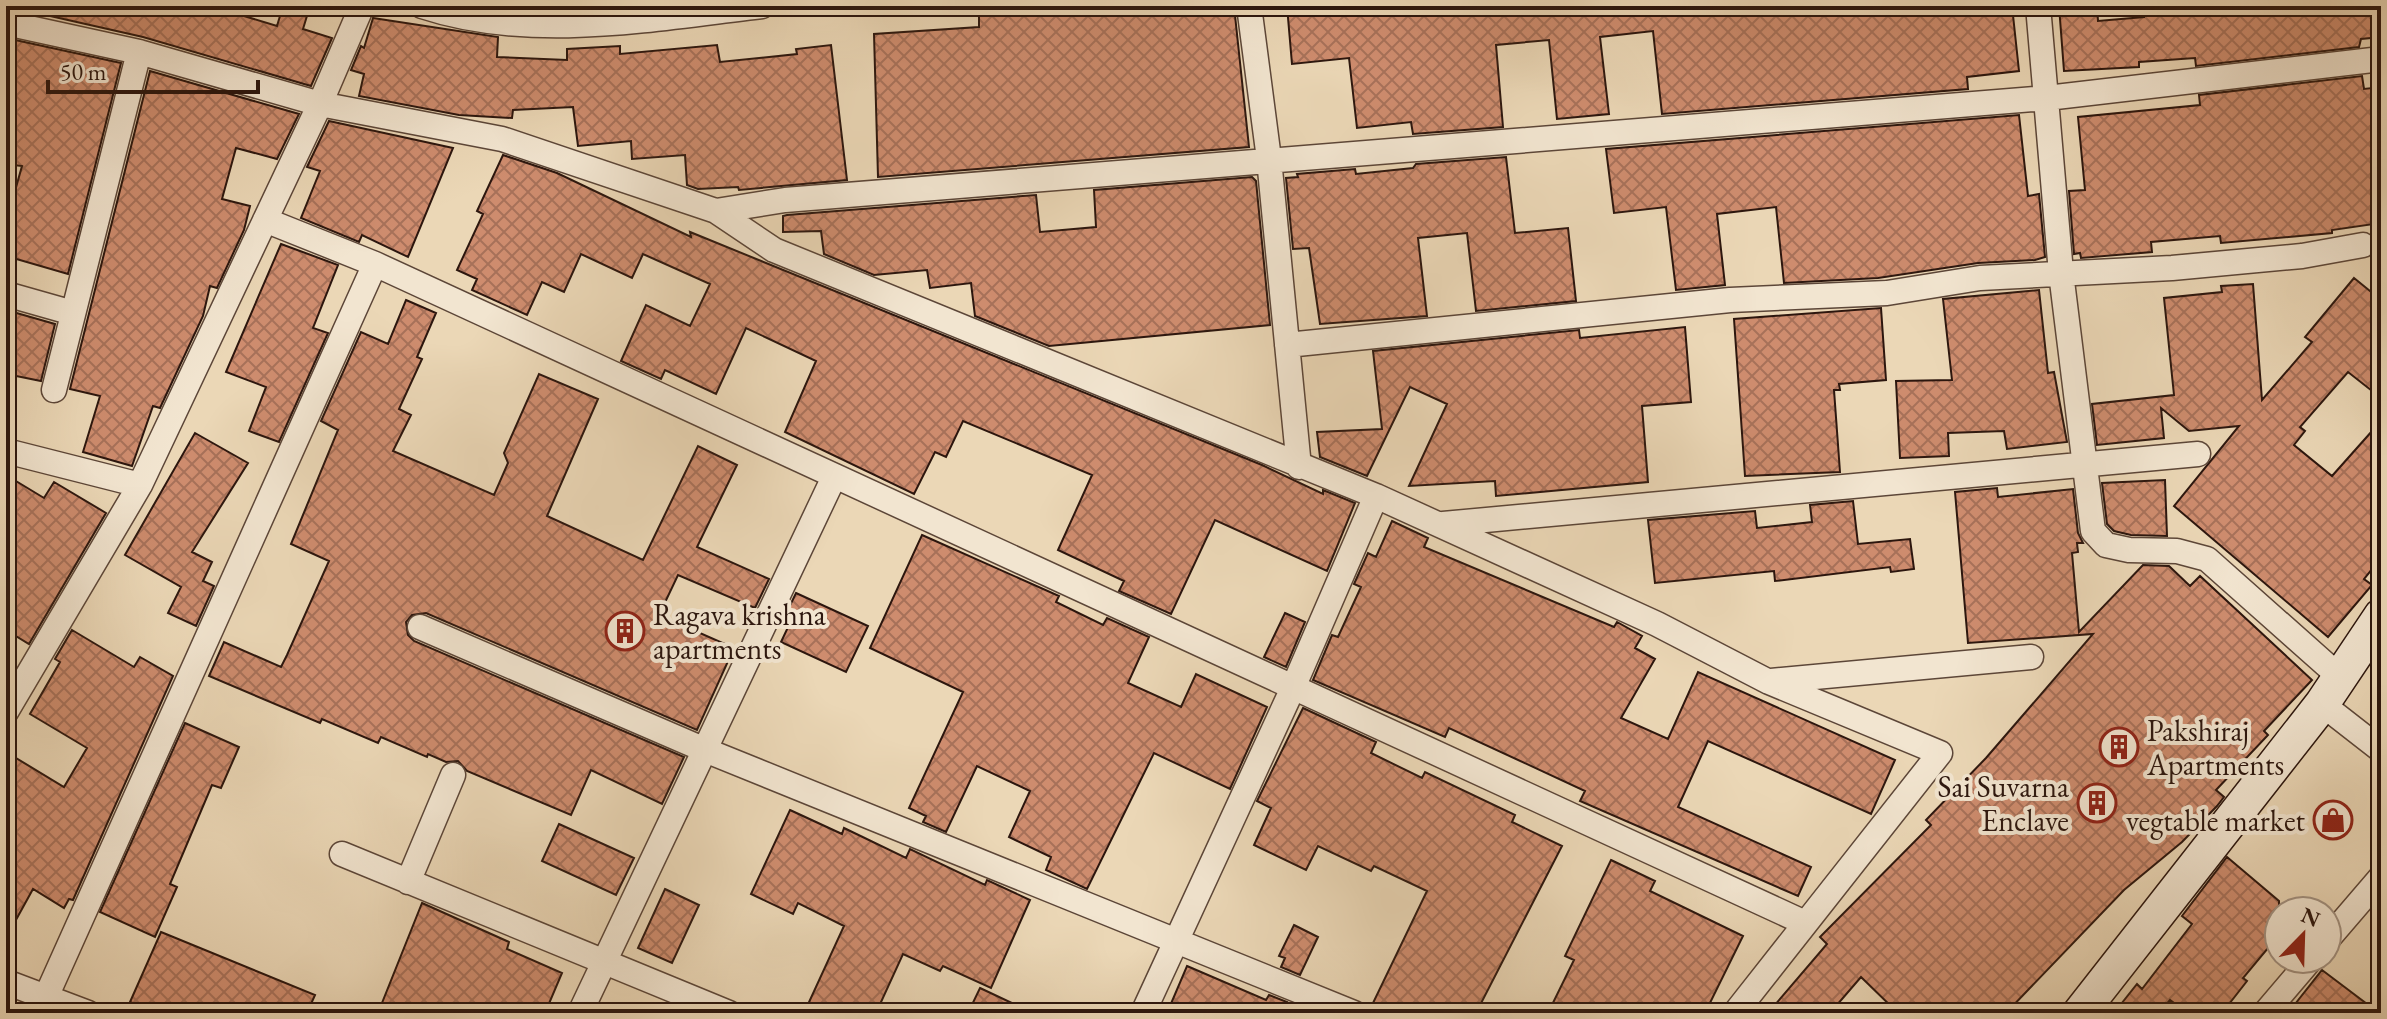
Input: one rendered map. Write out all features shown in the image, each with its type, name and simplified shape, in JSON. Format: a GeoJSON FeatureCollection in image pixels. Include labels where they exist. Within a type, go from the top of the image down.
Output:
{"type":"FeatureCollection","features":[{"type":"Feature","properties":{"kind":"street"},"geometry":{"type":"LineString","coordinates":[[6,712],[140,485],[320,104],[362,6]]}},
{"type":"Feature","properties":{"kind":"street"},"geometry":{"type":"LineString","coordinates":[[422,6],[512,24],[605,24],[762,6]]}},
{"type":"Feature","properties":{"kind":"street"},"geometry":{"type":"LineString","coordinates":[[1249,6],[1269,159],[1299,467]]}},
{"type":"Feature","properties":{"kind":"street"},"geometry":{"type":"LineString","coordinates":[[2038,6],[2061,273],[2083,467],[2097,539],[2129,550],[2177,551],[2207,559],[2331,691],[2381,750]]}},
{"type":"Feature","properties":{"kind":"street"},"geometry":{"type":"LineString","coordinates":[[6,23],[139,52],[320,104],[502,139],[716,211],[774,250],[1376,496],[1657,624],[1769,682],[1940,753],[1735,1013]]}},
{"type":"Feature","properties":{"kind":"street"},"geometry":{"type":"LineString","coordinates":[[54,390],[139,52]]}},
{"type":"Feature","properties":{"kind":"street"},"geometry":{"type":"LineString","coordinates":[[716,211],[785,200],[2047,98],[2381,59]]}},
{"type":"Feature","properties":{"kind":"street"},"geometry":{"type":"LineString","coordinates":[[265,220],[375,264],[1292,690],[1805,923]]}},
{"type":"Feature","properties":{"kind":"street"},"geometry":{"type":"LineString","coordinates":[[1287,345],[1715,301],[1887,293],[1980,278],[2302,256],[2363,245]]}},
{"type":"Feature","properties":{"kind":"street"},"geometry":{"type":"LineString","coordinates":[[46,997],[375,264]]}},
{"type":"Feature","properties":{"kind":"street"},"geometry":{"type":"LineString","coordinates":[[6,294],[73,313]]}},
{"type":"Feature","properties":{"kind":"street"},"geometry":{"type":"LineString","coordinates":[[6,451],[140,485]]}},
{"type":"Feature","properties":{"kind":"street"},"geometry":{"type":"LineString","coordinates":[[1440,525],[2198,454]]}},
{"type":"Feature","properties":{"kind":"street"},"geometry":{"type":"LineString","coordinates":[[580,1013],[602,960],[834,477]]}},
{"type":"Feature","properties":{"kind":"street"},"geometry":{"type":"LineString","coordinates":[[1143,1013],[1292,690],[1376,496]]}},
{"type":"Feature","properties":{"kind":"street"},"geometry":{"type":"LineString","coordinates":[[2080,1013],[2331,691],[2381,616]]}},
{"type":"Feature","properties":{"kind":"street"},"geometry":{"type":"LineString","coordinates":[[420,627],[705,750],[1354,1013]]}},
{"type":"Feature","properties":{"kind":"street"},"geometry":{"type":"LineString","coordinates":[[1769,682],[2031,657]]}},
{"type":"Feature","properties":{"kind":"street"},"geometry":{"type":"LineString","coordinates":[[408,882],[453,775]]}},
{"type":"Feature","properties":{"kind":"street"},"geometry":{"type":"LineString","coordinates":[[342,854],[729,1013]]}},
{"type":"Feature","properties":{"kind":"street"},"geometry":{"type":"LineString","coordinates":[[2343,921],[2381,877]]}},
{"type":"Feature","properties":{"kind":"street"},"geometry":{"type":"LineString","coordinates":[[2265,1013],[2297,975]]}},
{"type":"Feature","properties":{"kind":"street"},"geometry":{"type":"LineString","coordinates":[[6,982],[88,1013]]}},
{"type":"Feature","properties":{"kind":"building"},"geometry":{"type":"Polygon","coordinates":[[[6,6],[211,6],[277,26],[283,6],[310,6],[303,29],[332,38],[311,86],[143,37],[6,6]]]}},
{"type":"Feature","properties":{"kind":"building"},"geometry":{"type":"Polygon","coordinates":[[[1121,6],[1234,6],[1249,147],[878,177],[874,34],[979,27],[979,15],[1121,6]]]}},
{"type":"Feature","properties":{"kind":"building"},"geometry":{"type":"Polygon","coordinates":[[[1287,6],[2012,6],[2019,71],[1967,77],[1968,89],[1662,114],[1653,31],[1600,37],[1609,114],[1557,119],[1549,40],[1496,45],[1503,127],[1413,134],[1411,122],[1357,128],[1349,58],[1292,64],[1287,6]]]}},
{"type":"Feature","properties":{"kind":"building"},"geometry":{"type":"Polygon","coordinates":[[[2059,6],[2097,6],[2098,21],[2144,17],[2143,6],[2381,6],[2381,37],[2361,39],[2359,47],[2196,66],[2195,58],[2139,62],[2139,67],[2064,71],[2059,6]]]}},
{"type":"Feature","properties":{"kind":"building"},"geometry":{"type":"Polygon","coordinates":[[[373,18],[498,37],[497,57],[567,60],[567,49],[620,46],[620,54],[717,45],[720,62],[797,54],[796,49],[831,45],[847,180],[739,190],[738,187],[698,189],[687,185],[685,155],[632,159],[631,141],[578,146],[573,107],[513,110],[512,118],[459,115],[359,96],[364,74],[351,70],[361,46],[364,48],[373,18]]]}},
{"type":"Feature","properties":{"kind":"building"},"geometry":{"type":"Polygon","coordinates":[[[6,38],[121,63],[68,274],[6,256],[6,223],[22,166],[6,164],[6,38]]]}},
{"type":"Feature","properties":{"kind":"building"},"geometry":{"type":"Polygon","coordinates":[[[150,71],[299,114],[277,159],[236,148],[222,199],[250,206],[244,230],[217,288],[210,286],[203,316],[160,408],[153,406],[132,466],[83,452],[100,396],[70,389],[150,71]]]}},
{"type":"Feature","properties":{"kind":"building"},"geometry":{"type":"Polygon","coordinates":[[[2362,76],[2364,89],[2381,87],[2381,223],[2332,230],[2332,233],[2221,243],[2220,236],[2151,242],[2152,252],[2081,258],[2080,253],[2074,254],[2069,191],[2085,190],[2078,117],[2200,105],[2199,95],[2362,76]]]}},
{"type":"Feature","properties":{"kind":"building"},"geometry":{"type":"Polygon","coordinates":[[[2019,115],[2028,196],[2039,194],[2045,257],[2035,260],[1978,263],[1878,278],[1784,283],[1776,207],[1717,214],[1725,285],[1676,290],[1666,207],[1614,213],[1606,149],[2019,115]]]}},
{"type":"Feature","properties":{"kind":"building"},"geometry":{"type":"Polygon","coordinates":[[[329,121],[453,148],[408,257],[362,235],[359,242],[301,218],[320,171],[307,167],[329,121]]]}},
{"type":"Feature","properties":{"kind":"building"},"geometry":{"type":"Polygon","coordinates":[[[503,155],[557,173],[691,237],[690,232],[1262,465],[1323,494],[1323,490],[1355,503],[1327,571],[1215,520],[1171,614],[1119,591],[1124,581],[1058,550],[1092,475],[963,421],[946,457],[935,452],[914,494],[785,432],[816,361],[746,328],[716,394],[665,370],[661,379],[621,361],[646,305],[690,326],[710,284],[643,254],[632,278],[581,254],[564,292],[542,282],[527,315],[472,290],[477,279],[457,270],[483,214],[477,211],[503,155]]]}},
{"type":"Feature","properties":{"kind":"building"},"geometry":{"type":"Polygon","coordinates":[[[1506,157],[1515,233],[1568,228],[1576,301],[1476,311],[1467,233],[1418,238],[1427,316],[1320,324],[1309,248],[1293,249],[1286,178],[1298,177],[1297,174],[1355,169],[1356,174],[1413,168],[1416,164],[1506,157]]]}},
{"type":"Feature","properties":{"kind":"building"},"geometry":{"type":"Polygon","coordinates":[[[1252,177],[1256,181],[1270,325],[1049,346],[975,316],[971,283],[930,288],[927,270],[874,275],[824,254],[821,231],[783,232],[783,216],[787,215],[1036,195],[1040,232],[1096,227],[1094,190],[1252,177]]]}},
{"type":"Feature","properties":{"kind":"building"},"geometry":{"type":"Polygon","coordinates":[[[281,244],[338,265],[313,328],[328,333],[279,442],[249,431],[266,387],[226,372],[281,244]]]}},
{"type":"Feature","properties":{"kind":"building"},"geometry":{"type":"Polygon","coordinates":[[[2354,278],[2381,300],[2381,398],[2348,372],[2300,427],[2305,431],[2294,445],[2332,476],[2381,421],[2381,558],[2364,579],[2372,585],[2328,637],[2174,506],[2239,426],[2189,431],[2161,408],[2164,438],[2097,445],[2092,404],[2174,395],[2164,298],[2222,292],[2221,286],[2253,284],[2262,400],[2312,342],[2305,337],[2354,278]]]}},
{"type":"Feature","properties":{"kind":"building"},"geometry":{"type":"Polygon","coordinates":[[[2039,290],[2048,373],[2054,372],[2067,442],[2007,449],[2004,431],[1948,433],[1949,456],[1900,458],[1896,381],[1952,380],[1943,299],[2039,290]]]}},
{"type":"Feature","properties":{"kind":"building"},"geometry":{"type":"Polygon","coordinates":[[[406,300],[436,313],[417,357],[422,359],[399,409],[411,415],[393,451],[494,495],[508,463],[504,453],[539,374],[598,399],[547,516],[643,560],[698,446],[737,465],[697,547],[769,579],[755,608],[678,575],[659,615],[734,648],[697,730],[426,613],[412,615],[406,622],[408,635],[414,641],[684,757],[662,804],[591,770],[571,815],[467,771],[458,761],[446,762],[428,754],[427,757],[381,737],[378,743],[322,719],[320,723],[209,676],[224,642],[281,667],[329,561],[291,544],[338,430],[321,421],[361,332],[388,344],[406,300]]]}},
{"type":"Feature","properties":{"kind":"building"},"geometry":{"type":"Polygon","coordinates":[[[1881,308],[1886,380],[1839,384],[1840,390],[1834,390],[1840,472],[1745,476],[1734,319],[1881,308]]]}},
{"type":"Feature","properties":{"kind":"building"},"geometry":{"type":"Polygon","coordinates":[[[6,310],[55,324],[41,381],[6,374],[6,310]]]}},
{"type":"Feature","properties":{"kind":"building"},"geometry":{"type":"Polygon","coordinates":[[[1685,327],[1691,402],[1642,406],[1648,482],[1496,496],[1495,481],[1409,486],[1447,404],[1410,387],[1367,476],[1320,457],[1317,432],[1382,429],[1373,351],[1579,330],[1580,338],[1685,327]]]}},
{"type":"Feature","properties":{"kind":"building"},"geometry":{"type":"Polygon","coordinates":[[[195,433],[248,463],[192,552],[212,562],[203,581],[214,586],[196,626],[168,613],[181,587],[125,555],[195,433]]]}},
{"type":"Feature","properties":{"kind":"building"},"geometry":{"type":"Polygon","coordinates":[[[6,475],[44,498],[54,482],[106,513],[29,644],[6,630],[6,475]]]}},
{"type":"Feature","properties":{"kind":"building"},"geometry":{"type":"Polygon","coordinates":[[[2165,480],[2167,536],[2131,535],[2114,531],[2107,524],[2102,483],[2165,480]]]}},
{"type":"Feature","properties":{"kind":"building"},"geometry":{"type":"Polygon","coordinates":[[[1997,488],[1998,497],[2073,489],[2078,533],[2083,543],[2077,543],[2078,552],[2072,553],[2079,632],[2143,565],[2169,566],[2190,586],[2200,576],[2312,680],[2264,731],[2268,735],[2216,790],[2224,797],[2217,806],[2182,842],[2124,890],[2006,1013],[1898,1013],[1861,977],[1830,1013],[1768,1013],[1827,944],[1820,937],[1931,825],[1926,820],[1986,758],[2093,634],[1968,643],[1955,492],[1997,488]]]}},
{"type":"Feature","properties":{"kind":"building"},"geometry":{"type":"Polygon","coordinates":[[[1853,501],[1858,544],[1910,539],[1914,569],[1891,572],[1890,567],[1775,581],[1774,571],[1655,583],[1648,520],[1755,511],[1757,528],[1812,522],[1810,505],[1853,501]]]}},
{"type":"Feature","properties":{"kind":"building"},"geometry":{"type":"Polygon","coordinates":[[[1392,521],[1428,538],[1424,547],[1614,627],[1617,622],[1642,636],[1635,648],[1655,659],[1621,718],[1668,739],[1698,672],[1895,760],[1871,814],[1708,741],[1678,807],[1811,867],[1798,896],[1580,801],[1585,791],[1449,728],[1445,737],[1313,680],[1332,635],[1338,637],[1361,587],[1354,584],[1368,553],[1376,557],[1392,521]]]}},
{"type":"Feature","properties":{"kind":"building"},"geometry":{"type":"Polygon","coordinates":[[[922,535],[1059,596],[1056,602],[1103,625],[1107,618],[1149,637],[1128,683],[1181,707],[1196,674],[1267,707],[1230,789],[1154,753],[1087,889],[1046,870],[1051,857],[1009,837],[1030,791],[977,766],[946,832],[923,822],[926,816],[909,808],[963,692],[870,648],[922,535]]]}},
{"type":"Feature","properties":{"kind":"building"},"geometry":{"type":"Polygon","coordinates":[[[796,593],[868,626],[846,672],[781,642],[790,623],[783,620],[796,593]]]}},
{"type":"Feature","properties":{"kind":"building"},"geometry":{"type":"Polygon","coordinates":[[[1285,613],[1305,622],[1286,667],[1264,657],[1285,613]]]}},
{"type":"Feature","properties":{"kind":"building"},"geometry":{"type":"Polygon","coordinates":[[[72,630],[134,667],[140,657],[173,676],[73,900],[69,899],[64,908],[33,889],[6,938],[6,881],[16,865],[6,858],[6,752],[64,787],[87,748],[30,714],[60,662],[55,659],[72,630]]]}},
{"type":"Feature","properties":{"kind":"building"},"geometry":{"type":"Polygon","coordinates":[[[1303,708],[1376,742],[1371,753],[1422,778],[1425,772],[1515,815],[1512,822],[1562,846],[1476,1013],[1393,1013],[1373,1003],[1427,891],[1374,866],[1371,871],[1318,846],[1306,870],[1254,845],[1271,808],[1257,801],[1303,708]]]}},
{"type":"Feature","properties":{"kind":"building"},"geometry":{"type":"Polygon","coordinates":[[[185,723],[239,747],[221,788],[212,785],[170,884],[177,887],[155,937],[100,912],[185,723]]]}},
{"type":"Feature","properties":{"kind":"building"},"geometry":{"type":"Polygon","coordinates":[[[790,810],[842,834],[844,828],[906,858],[910,849],[985,885],[987,880],[1030,900],[991,988],[943,966],[940,971],[903,954],[876,1013],[804,1013],[844,926],[798,903],[793,914],[751,894],[790,810]]]}},
{"type":"Feature","properties":{"kind":"building"},"geometry":{"type":"Polygon","coordinates":[[[559,824],[634,858],[616,895],[542,861],[559,824]]]}},
{"type":"Feature","properties":{"kind":"building"},"geometry":{"type":"Polygon","coordinates":[[[2227,857],[2272,895],[2263,895],[2263,954],[2243,978],[2247,981],[2222,1013],[2187,1013],[2170,1000],[2165,1006],[2174,1013],[2114,1013],[2137,984],[2142,989],[2192,924],[2182,916],[2227,857]]]}},
{"type":"Feature","properties":{"kind":"building"},"geometry":{"type":"Polygon","coordinates":[[[1611,860],[1655,881],[1650,891],[1743,936],[1705,1013],[1548,1013],[1574,960],[1565,956],[1611,860]]]}},
{"type":"Feature","properties":{"kind":"building"},"geometry":{"type":"Polygon","coordinates":[[[665,889],[699,905],[672,963],[638,948],[665,889]]]}},
{"type":"Feature","properties":{"kind":"building"},"geometry":{"type":"Polygon","coordinates":[[[422,903],[509,942],[507,949],[562,973],[545,1013],[378,1013],[422,903]]]}},
{"type":"Feature","properties":{"kind":"building"},"geometry":{"type":"Polygon","coordinates":[[[1294,925],[1318,937],[1300,975],[1281,967],[1285,958],[1279,956],[1294,925]]]}},
{"type":"Feature","properties":{"kind":"building"},"geometry":{"type":"Polygon","coordinates":[[[161,932],[315,995],[307,1013],[156,1013],[130,1002],[161,932]]]}},
{"type":"Feature","properties":{"kind":"building"},"geometry":{"type":"Polygon","coordinates":[[[1187,966],[1266,1000],[1269,995],[1287,1002],[1284,1008],[1296,1013],[1167,1013],[1187,966]]]}},
{"type":"Feature","properties":{"kind":"building"},"geometry":{"type":"Polygon","coordinates":[[[2318,975],[2329,975],[2379,1013],[2288,1013],[2318,975]]]}},
{"type":"Feature","properties":{"kind":"building"},"geometry":{"type":"Polygon","coordinates":[[[980,988],[1033,1013],[968,1013],[980,988]]]}},
{"type":"Feature","properties":{"kind":"place","name":"Ragava krishna apartments"},"geometry":{"type":"Point","coordinates":[625,631]}},
{"type":"Feature","properties":{"kind":"place","name":"Pakshiraj Apartments"},"geometry":{"type":"Point","coordinates":[2119,747]}},
{"type":"Feature","properties":{"kind":"place","name":"Sai Suvarna Enclave"},"geometry":{"type":"Point","coordinates":[2097,803]}},
{"type":"Feature","properties":{"kind":"place","name":"vegtable market"},"geometry":{"type":"Point","coordinates":[2333,820]}}]}
